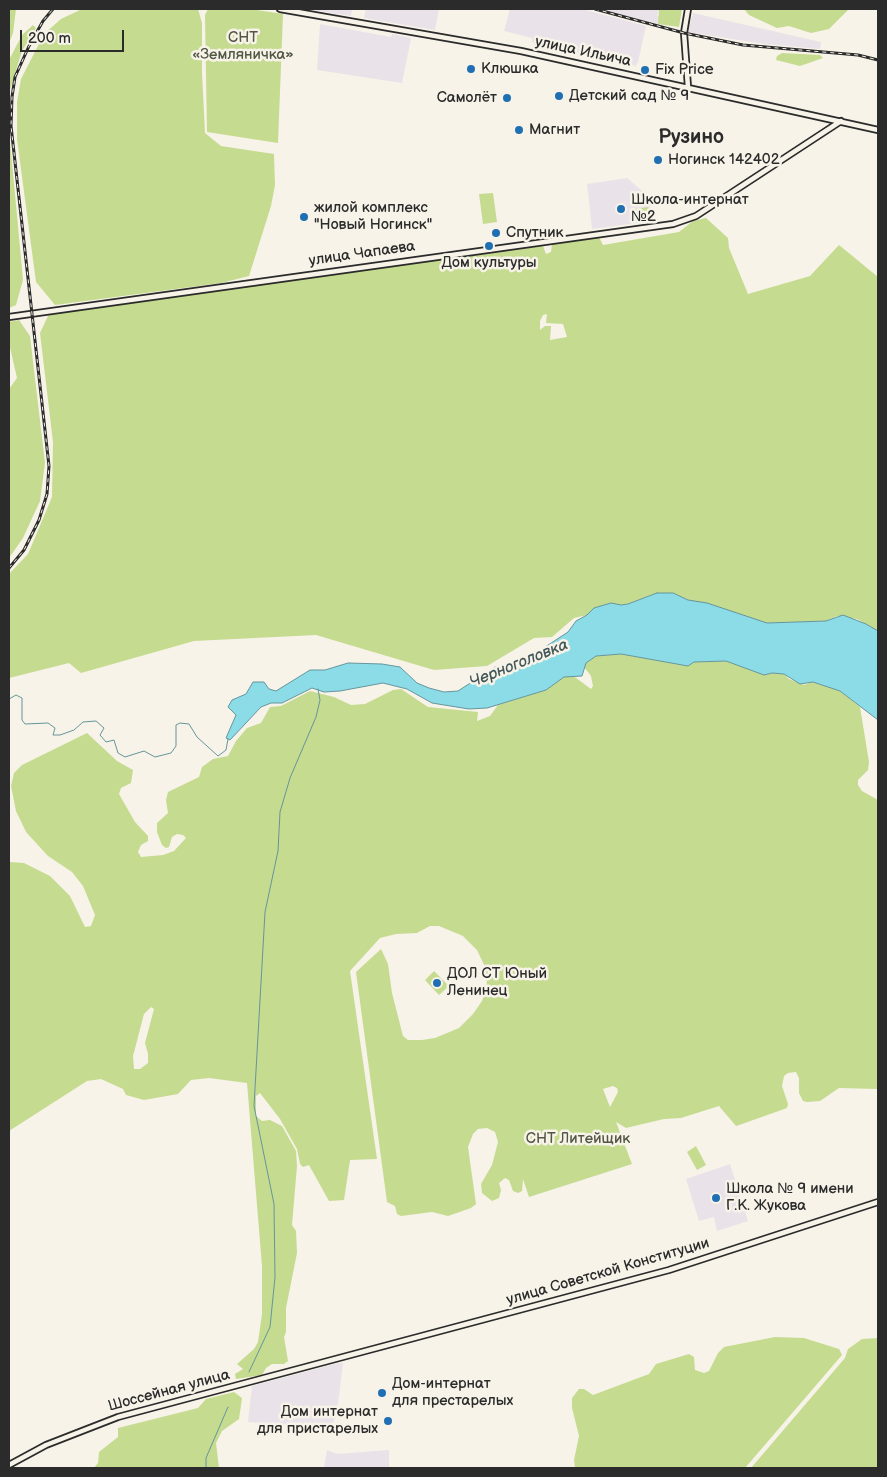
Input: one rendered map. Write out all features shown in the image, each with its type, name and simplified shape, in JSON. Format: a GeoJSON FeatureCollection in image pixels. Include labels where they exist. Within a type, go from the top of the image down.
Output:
{"type":"FeatureCollection","features":[{"type":"Feature","properties":{"kind":"street","name":"улица Ильича"},"geometry":{"type":"LineString","coordinates":[[280,9],[521,51],[878,130]]}},
{"type":"Feature","properties":{"kind":"street"},"geometry":{"type":"LineString","coordinates":[[688,9],[684,32],[688,87]]}},
{"type":"Feature","properties":{"kind":"street","name":"улица Чапаева"},"geometry":{"type":"LineString","coordinates":[[9,317],[673,224],[696,216],[841,121]]}},
{"type":"Feature","properties":{"kind":"street","name":"улица Советской Конституции"},"geometry":{"type":"LineString","coordinates":[[342,1358],[669,1270],[878,1202]]}},
{"type":"Feature","properties":{"kind":"street","name":"Шоссейная улица"},"geometry":{"type":"LineString","coordinates":[[9,1465],[46,1445],[118,1417],[342,1358]]}},
{"type":"Feature","properties":{"kind":"shaded area"},"geometry":{"type":"Polygon","coordinates":[[[305,9],[352,9],[351,16],[305,9]]]}},
{"type":"Feature","properties":{"kind":"shaded area"},"geometry":{"type":"Polygon","coordinates":[[[366,9],[439,9],[435,30],[364,18],[366,9]]]}},
{"type":"Feature","properties":{"kind":"shaded area"},"geometry":{"type":"Polygon","coordinates":[[[510,9],[582,9],[646,26],[638,62],[636,66],[532,42],[532,38],[504,31],[510,9]]]}},
{"type":"Feature","properties":{"kind":"shaded area"},"geometry":{"type":"Polygon","coordinates":[[[599,9],[659,9],[657,16],[660,17],[658,24],[599,9]]]}},
{"type":"Feature","properties":{"kind":"shaded area"},"geometry":{"type":"Polygon","coordinates":[[[693,13],[821,42],[820,49],[764,44],[688,32],[693,13]]]}},
{"type":"Feature","properties":{"kind":"shaded area"},"geometry":{"type":"Polygon","coordinates":[[[320,24],[391,37],[392,34],[411,38],[402,83],[317,70],[320,24]]]}},
{"type":"Feature","properties":{"kind":"shaded area","name":"Школа-интернат №2"},"geometry":{"type":"Polygon","coordinates":[[[627,178],[649,197],[653,221],[592,229],[587,184],[627,178]]]}},
{"type":"Feature","properties":{"kind":"shaded area","name":"Школа № 9 имени Г.К. Жукова"},"geometry":{"type":"Polygon","coordinates":[[[730,1164],[748,1221],[717,1231],[714,1217],[699,1221],[686,1179],[730,1164]]]}},
{"type":"Feature","properties":{"kind":"shaded area"},"geometry":{"type":"Polygon","coordinates":[[[343,1363],[340,1388],[336,1417],[330,1428],[248,1422],[252,1386],[343,1363]]]}},
{"type":"Feature","properties":{"kind":"shaded area"},"geometry":{"type":"Polygon","coordinates":[[[327,1450],[337,1454],[389,1450],[389,1468],[324,1468],[327,1450]]]}},
{"type":"Feature","properties":{"kind":"green space"},"geometry":{"type":"Polygon","coordinates":[[[9,9],[16,9],[13,33],[9,43],[9,9]]]}},
{"type":"Feature","properties":{"kind":"green space"},"geometry":{"type":"Polygon","coordinates":[[[82,9],[198,9],[202,23],[205,133],[221,146],[274,154],[275,185],[271,206],[249,276],[221,283],[55,305],[36,282],[17,139],[17,102],[21,79],[44,34],[61,19],[82,9]]]}},
{"type":"Feature","properties":{"kind":"green space","name":"СНТ «Земляничка»"},"geometry":{"type":"Polygon","coordinates":[[[208,9],[250,9],[283,14],[278,143],[207,132],[205,15],[208,9]]]}},
{"type":"Feature","properties":{"kind":"green space"},"geometry":{"type":"Polygon","coordinates":[[[659,9],[682,9],[679,27],[658,24],[659,9]]]}},
{"type":"Feature","properties":{"kind":"green space"},"geometry":{"type":"Polygon","coordinates":[[[744,9],[849,9],[829,29],[811,33],[789,26],[777,28],[749,15],[744,9]]]}},
{"type":"Feature","properties":{"kind":"green space"},"geometry":{"type":"Polygon","coordinates":[[[33,25],[36,28],[22,51],[9,93],[9,60],[22,35],[33,25]]]}},
{"type":"Feature","properties":{"kind":"green space"},"geometry":{"type":"Polygon","coordinates":[[[782,53],[820,55],[823,58],[800,66],[776,60],[777,56],[782,53]]]}},
{"type":"Feature","properties":{"kind":"green space"},"geometry":{"type":"Polygon","coordinates":[[[9,130],[23,280],[16,305],[9,308],[9,130]]]}},
{"type":"Feature","properties":{"kind":"green space"},"geometry":{"type":"Polygon","coordinates":[[[493,193],[497,222],[483,224],[479,194],[493,193]]]}},
{"type":"Feature","properties":{"kind":"green space"},"geometry":{"type":"Polygon","coordinates":[[[648,207],[650,217],[632,220],[630,210],[648,207]]]}},
{"type":"Feature","properties":{"kind":"green space"},"geometry":{"type":"Polygon","coordinates":[[[706,218],[728,238],[729,248],[748,294],[810,276],[839,245],[878,277],[878,631],[857,619],[837,616],[826,621],[767,623],[688,600],[673,593],[657,593],[628,604],[611,603],[594,608],[587,615],[574,618],[552,637],[534,638],[487,666],[434,670],[316,635],[194,641],[81,673],[69,663],[9,678],[9,574],[28,554],[52,497],[53,442],[40,333],[49,314],[543,246],[546,254],[551,252],[552,244],[599,237],[603,245],[679,232],[693,221],[706,218]],[[547,314],[543,315],[540,321],[540,330],[545,326],[551,326],[550,340],[567,337],[563,324],[546,323],[547,314]]]}},
{"type":"Feature","properties":{"kind":"green space"},"geometry":{"type":"Polygon","coordinates":[[[19,320],[30,336],[45,463],[40,501],[23,538],[9,558],[9,389],[17,378],[9,343],[9,322],[19,320]]]}},
{"type":"Feature","properties":{"kind":"green space","name":"СНТ Литейщик"},"geometry":{"type":"Polygon","coordinates":[[[621,654],[688,666],[694,662],[726,661],[764,675],[772,673],[784,674],[789,679],[804,685],[812,682],[840,691],[860,707],[869,762],[868,770],[858,780],[858,785],[862,791],[878,800],[878,1089],[839,1088],[820,1101],[807,1102],[803,1101],[799,1093],[799,1078],[796,1072],[788,1073],[784,1076],[782,1086],[788,1104],[787,1108],[736,1126],[719,1106],[681,1118],[664,1119],[626,1128],[616,1122],[632,1164],[529,1197],[523,1179],[522,1191],[518,1193],[513,1191],[509,1180],[505,1178],[499,1183],[501,1190],[499,1198],[492,1201],[482,1193],[481,1184],[492,1165],[498,1142],[495,1132],[487,1128],[478,1129],[473,1134],[468,1147],[476,1204],[471,1208],[448,1216],[432,1212],[401,1216],[397,1214],[395,1206],[387,1202],[356,972],[381,949],[388,964],[392,993],[403,1036],[408,1040],[422,1040],[435,1038],[459,1028],[473,1014],[482,1001],[487,987],[486,969],[477,950],[463,936],[439,926],[430,926],[417,933],[396,934],[380,938],[350,971],[377,1159],[350,1160],[344,1200],[329,1201],[309,1165],[303,1167],[300,1164],[297,1149],[280,1119],[260,1093],[256,1096],[256,1116],[262,1121],[270,1120],[282,1126],[296,1151],[297,1166],[292,1225],[296,1231],[297,1253],[286,1308],[286,1332],[284,1337],[288,1361],[284,1364],[272,1364],[266,1368],[262,1375],[236,1379],[235,1374],[243,1369],[237,1364],[254,1349],[258,1342],[262,1314],[262,1266],[247,1083],[209,1078],[191,1080],[178,1094],[144,1100],[126,1095],[123,1089],[101,1079],[87,1081],[9,1131],[9,862],[24,863],[50,876],[70,896],[85,927],[91,926],[95,915],[83,886],[72,872],[48,856],[26,832],[16,811],[11,786],[14,773],[22,765],[87,733],[117,761],[133,770],[131,783],[121,788],[119,794],[135,822],[148,836],[148,841],[141,845],[138,852],[141,857],[163,855],[174,851],[186,838],[183,835],[177,834],[172,837],[169,847],[166,848],[162,845],[157,832],[157,823],[168,813],[166,800],[168,792],[199,777],[202,767],[213,759],[228,756],[236,741],[247,728],[261,723],[270,707],[281,706],[310,691],[334,697],[351,705],[365,704],[393,690],[401,689],[428,707],[478,712],[477,721],[490,716],[498,705],[546,690],[564,677],[572,675],[591,689],[593,686],[591,676],[584,667],[586,663],[596,656],[621,654]],[[151,1007],[144,1014],[133,1056],[134,1069],[140,1069],[148,1063],[145,1043],[154,1009],[151,1007]],[[613,1086],[603,1089],[610,1107],[618,1092],[617,1088],[613,1086]]]}},
{"type":"Feature","properties":{"kind":"green space","name":"ДОЛ СТ Юный Ленинец"},"geometry":{"type":"Polygon","coordinates":[[[434,971],[449,986],[439,995],[425,980],[434,971]]]}},
{"type":"Feature","properties":{"kind":"green space"},"geometry":{"type":"Polygon","coordinates":[[[696,1146],[706,1165],[697,1170],[687,1152],[696,1146]]]}},
{"type":"Feature","properties":{"kind":"green space"},"geometry":{"type":"Polygon","coordinates":[[[775,1337],[804,1338],[839,1349],[842,1355],[745,1468],[575,1468],[574,1460],[579,1436],[572,1408],[572,1398],[579,1389],[584,1389],[593,1395],[649,1374],[656,1364],[689,1354],[694,1357],[695,1370],[704,1373],[709,1371],[718,1353],[724,1347],[775,1337]]]}},
{"type":"Feature","properties":{"kind":"green space"},"geometry":{"type":"Polygon","coordinates":[[[878,1338],[878,1468],[751,1468],[845,1358],[848,1349],[862,1339],[878,1338]]]}},
{"type":"Feature","properties":{"kind":"green space"},"geometry":{"type":"Polygon","coordinates":[[[234,1392],[242,1398],[239,1419],[222,1431],[216,1443],[219,1468],[94,1468],[98,1463],[99,1452],[118,1437],[118,1428],[198,1408],[206,1399],[234,1392]]]}},
{"type":"Feature","properties":{"kind":"water"},"geometry":{"type":"Polygon","coordinates":[[[657,593],[673,593],[688,600],[707,603],[767,623],[826,621],[843,615],[866,624],[878,631],[878,720],[840,691],[813,682],[800,684],[784,674],[772,673],[764,675],[726,661],[694,662],[688,666],[621,654],[596,656],[586,663],[582,676],[564,677],[546,690],[487,708],[469,709],[432,703],[407,689],[383,683],[340,691],[324,692],[312,688],[282,703],[271,703],[261,707],[230,740],[226,738],[236,715],[228,707],[232,700],[246,694],[253,682],[264,682],[269,689],[276,691],[310,670],[325,670],[348,663],[382,664],[400,667],[417,683],[429,688],[444,692],[458,691],[495,667],[505,666],[539,651],[568,632],[576,621],[587,615],[594,608],[611,603],[628,604],[657,593]]]}},
{"type":"Feature","properties":{"kind":"waterway"},"geometry":{"type":"LineString","coordinates":[[249,1372],[270,1327],[275,1277],[274,1204],[254,1106],[265,912],[278,851],[280,812],[290,778],[316,717],[320,700],[318,689]]}},
{"type":"Feature","properties":{"kind":"waterway","name":"Черноголовка"},"geometry":{"type":"LineString","coordinates":[[9,699],[16,695],[22,698],[22,720],[25,724],[48,723],[55,728],[53,735],[60,735],[74,730],[83,722],[96,721],[104,728],[100,735],[106,742],[114,740],[118,753],[125,757],[144,751],[155,757],[171,753],[176,746],[176,725],[180,723],[189,724],[197,737],[218,756],[226,750],[228,739]]}},
{"type":"Feature","properties":{"kind":"waterway"},"geometry":{"type":"LineString","coordinates":[[206,1468],[206,1458],[228,1407]]}},
{"type":"Feature","properties":{"kind":"railway"},"geometry":{"type":"LineString","coordinates":[[9,568],[24,550],[39,520],[47,494],[49,466],[11,126],[12,97],[15,77],[29,46],[43,21],[53,9]]}},
{"type":"Feature","properties":{"kind":"railway"},"geometry":{"type":"LineString","coordinates":[[595,9],[684,33],[743,45],[858,55],[878,60]]}},
{"type":"Feature","properties":{"kind":"place","name":"Клюшка"},"geometry":{"type":"Point","coordinates":[471,69]}},
{"type":"Feature","properties":{"kind":"place","name":"Fix Price"},"geometry":{"type":"Point","coordinates":[645,70]}},
{"type":"Feature","properties":{"kind":"place","name":"Детский сад № 9"},"geometry":{"type":"Point","coordinates":[559,96]}},
{"type":"Feature","properties":{"kind":"place","name":"Самолёт"},"geometry":{"type":"Point","coordinates":[507,98]}},
{"type":"Feature","properties":{"kind":"place","name":"Магнит"},"geometry":{"type":"Point","coordinates":[519,130]}},
{"type":"Feature","properties":{"kind":"place","name":"Ногинск 142402"},"geometry":{"type":"Point","coordinates":[658,160]}},
{"type":"Feature","properties":{"kind":"place","name":"Школа-интернат №2"},"geometry":{"type":"Point","coordinates":[621,209]}},
{"type":"Feature","properties":{"kind":"place","name":"жилой комплекс \"Новый Ногинск\""},"geometry":{"type":"Point","coordinates":[304,217]}},
{"type":"Feature","properties":{"kind":"place","name":"Спутник"},"geometry":{"type":"Point","coordinates":[496,233]}},
{"type":"Feature","properties":{"kind":"place","name":"Дом культуры"},"geometry":{"type":"Point","coordinates":[489,246]}},
{"type":"Feature","properties":{"kind":"place","name":"ДОЛ СТ Юный Ленинец"},"geometry":{"type":"Point","coordinates":[437,983]}},
{"type":"Feature","properties":{"kind":"place","name":"Школа № 9 имени Г.К. Жукова"},"geometry":{"type":"Point","coordinates":[716,1198]}},
{"type":"Feature","properties":{"kind":"place","name":"Дом-интернат для престарелых"},"geometry":{"type":"Point","coordinates":[382,1393]}},
{"type":"Feature","properties":{"kind":"place","name":"Дом интернат для пристарелых"},"geometry":{"type":"Point","coordinates":[388,1421]}},
{"type":"Feature","properties":{"kind":"district","name":"Рузино"},"geometry":{"type":"Point","coordinates":[691,138]}}]}
